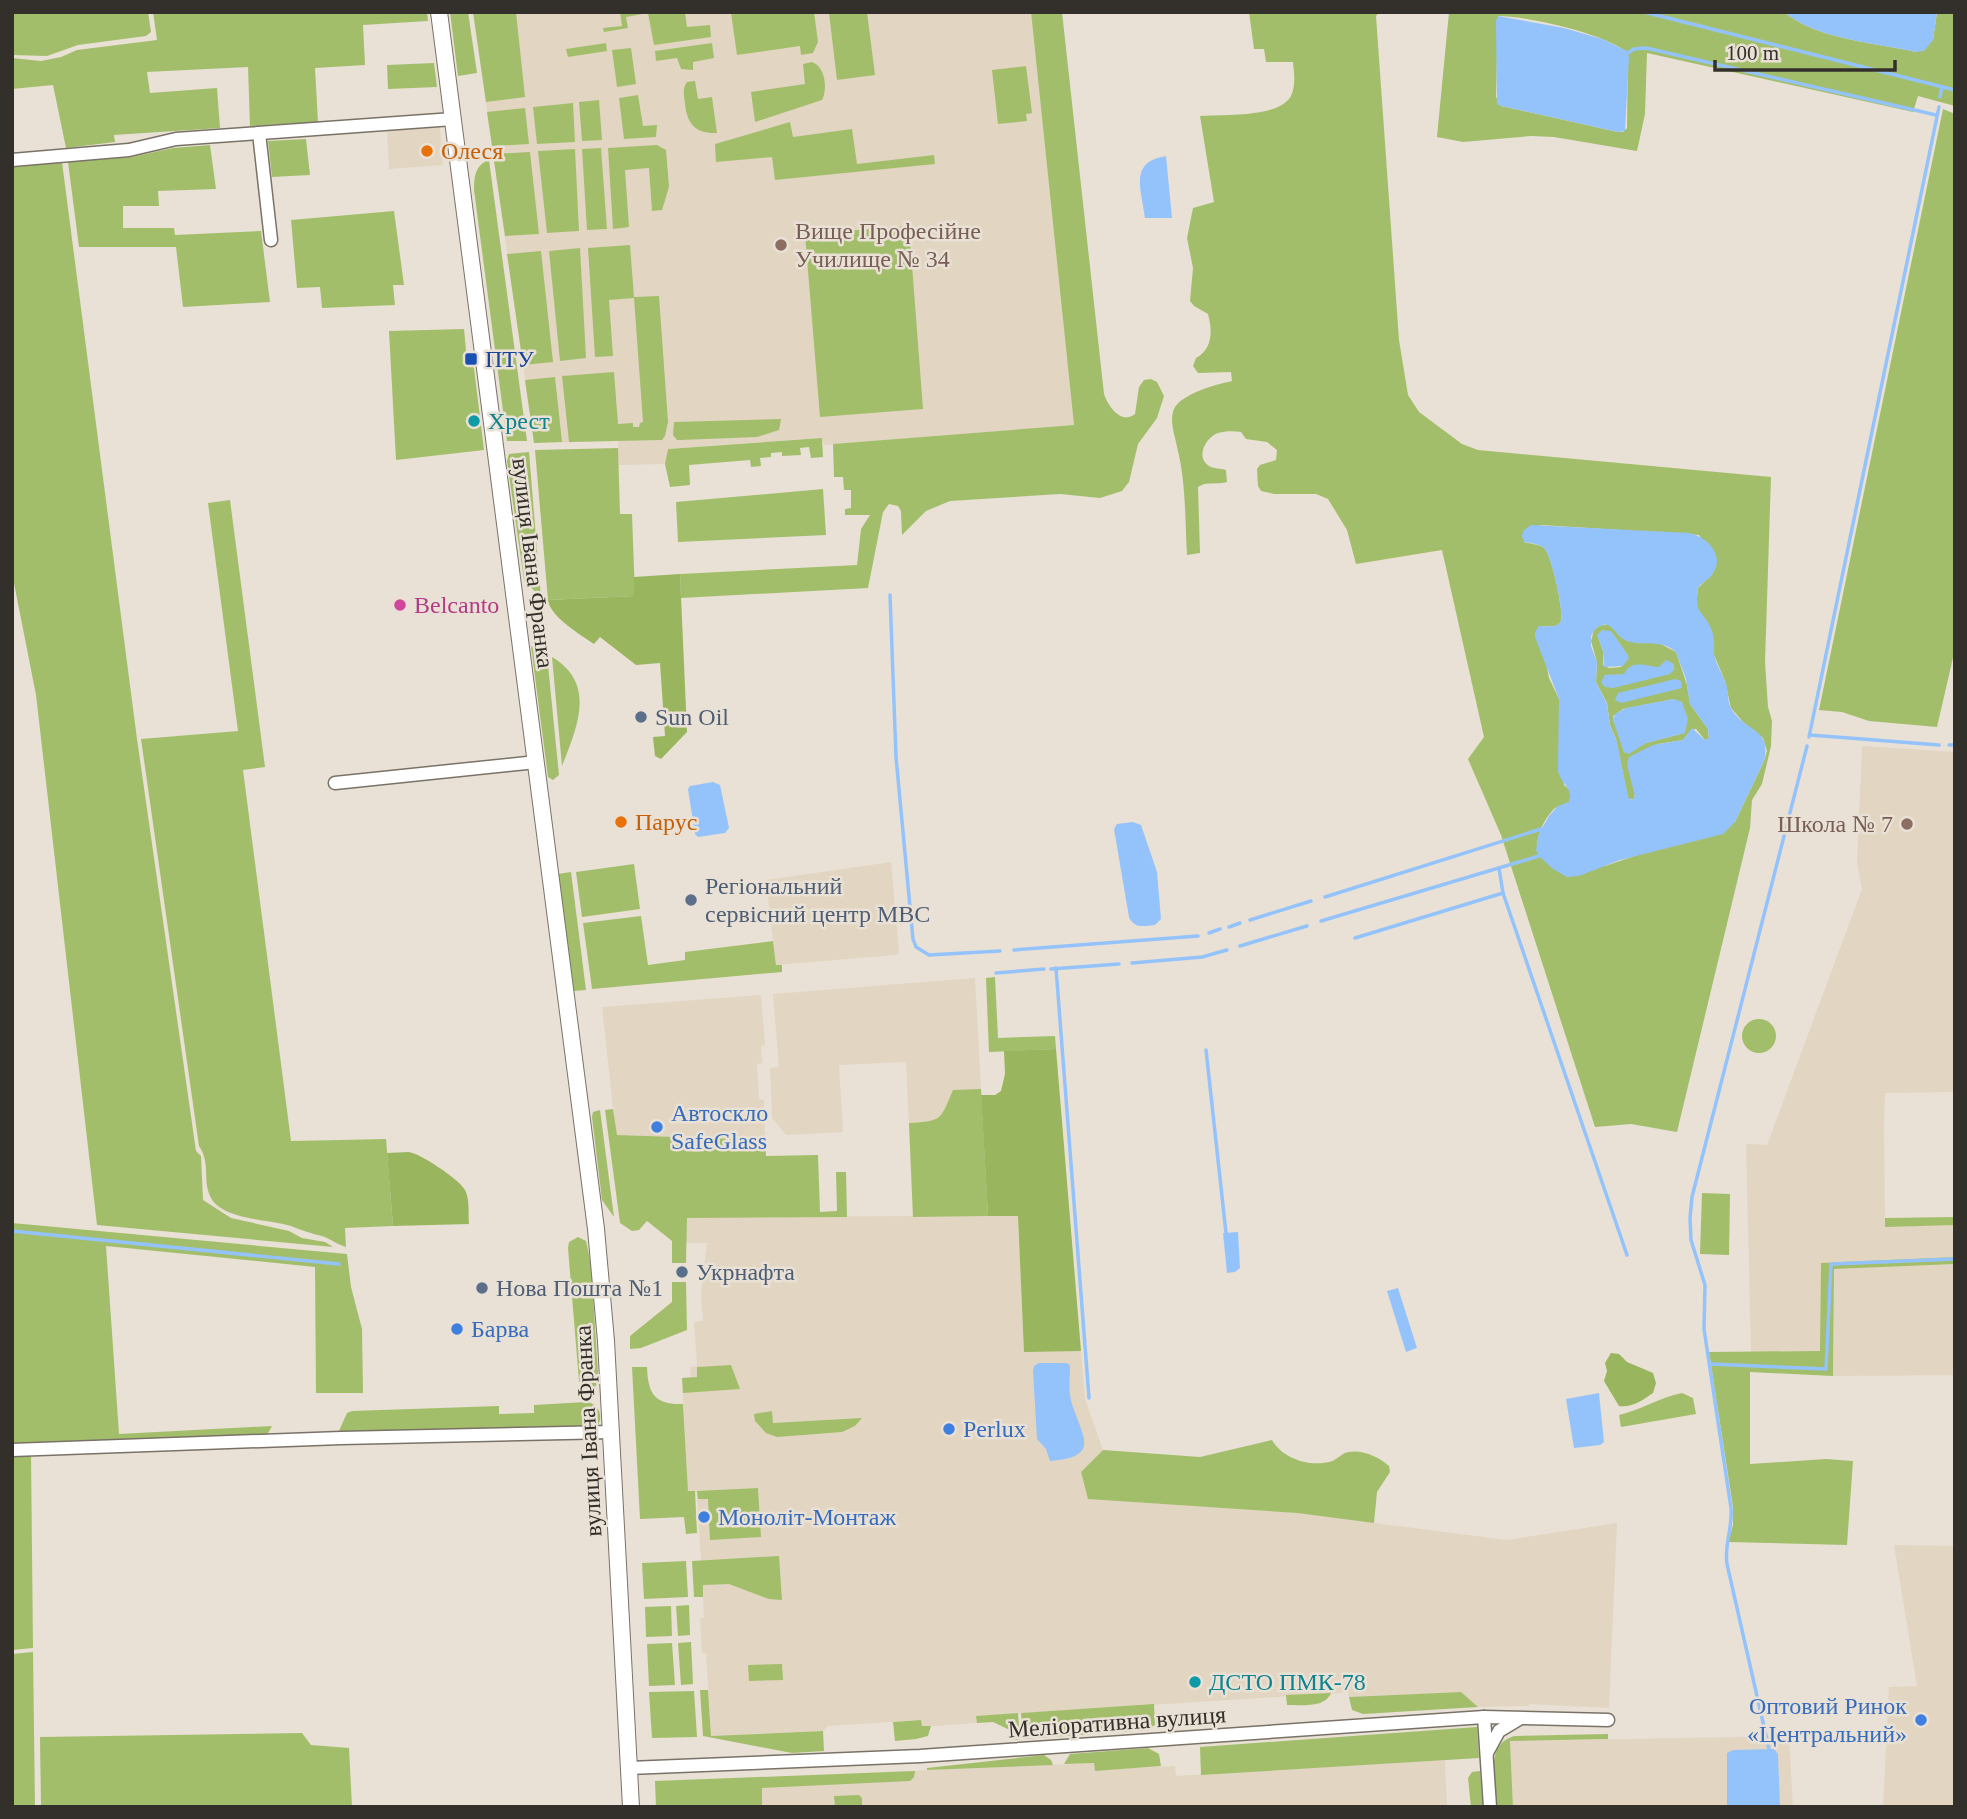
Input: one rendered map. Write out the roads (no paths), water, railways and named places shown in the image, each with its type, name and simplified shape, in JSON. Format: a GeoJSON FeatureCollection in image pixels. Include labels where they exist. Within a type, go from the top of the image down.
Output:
{"type":"FeatureCollection","features":[{"type":"Feature","properties":{"kind":"main road","name":"вулиця Івана Франка"},"geometry":{"type":"LineString","coordinates":[[439,12],[602,1281],[631,1807]]}},
{"type":"Feature","properties":{"kind":"street"},"geometry":{"type":"LineString","coordinates":[[12,159],[130,150],[176,139],[453,119]]}},
{"type":"Feature","properties":{"kind":"street"},"geometry":{"type":"LineString","coordinates":[[259,133],[271,240]]}},
{"type":"Feature","properties":{"kind":"street"},"geometry":{"type":"LineString","coordinates":[[335,783],[536,762]]}},
{"type":"Feature","properties":{"kind":"street"},"geometry":{"type":"LineString","coordinates":[[12,1450],[341,1438],[611,1432]]}},
{"type":"Feature","properties":{"kind":"street"},"geometry":{"type":"LineString","coordinates":[[1484,1717],[1490,1807]]}},
{"type":"Feature","properties":{"kind":"street","name":"Меліоративна вулиця"},"geometry":{"type":"LineString","coordinates":[[629,1768],[920,1756],[1484,1717],[1608,1720]]}},
{"type":"Feature","properties":{"kind":"street"},"geometry":{"type":"LineString","coordinates":[[1487,1753],[1499,1731],[1520,1718]]}},
{"type":"Feature","properties":{"kind":"water"},"geometry":{"type":"Polygon","coordinates":[[[1784,12],[1937,12],[1933,40],[1924,51],[1916,52],[1829,34],[1797,21],[1784,12]]]}},
{"type":"Feature","properties":{"kind":"water"},"geometry":{"type":"Polygon","coordinates":[[[1498,16],[1564,28],[1602,39],[1627,51],[1629,57],[1625,131],[1618,132],[1497,104],[1498,16]]]}},
{"type":"Feature","properties":{"kind":"water"},"geometry":{"type":"Polygon","coordinates":[[[1166,156],[1172,218],[1145,218],[1140,188],[1142,171],[1146,164],[1154,159],[1166,156]]]}},
{"type":"Feature","properties":{"kind":"water"},"geometry":{"type":"Polygon","coordinates":[[[1531,525],[1689,533],[1709,543],[1713,549],[1717,562],[1715,569],[1698,588],[1697,604],[1712,631],[1715,657],[1726,684],[1730,707],[1761,736],[1765,750],[1764,761],[1735,822],[1723,834],[1620,860],[1579,876],[1567,877],[1539,856],[1536,850],[1539,833],[1549,816],[1558,806],[1569,802],[1570,797],[1558,771],[1559,699],[1535,637],[1539,626],[1560,623],[1561,609],[1548,554],[1541,546],[1524,542],[1523,531],[1531,525]],[[1609,625],[1596,628],[1591,636],[1591,646],[1597,662],[1596,682],[1607,704],[1628,797],[1632,800],[1635,796],[1627,765],[1629,757],[1653,745],[1683,740],[1692,728],[1705,740],[1709,738],[1708,729],[1690,704],[1686,679],[1676,652],[1664,645],[1627,641],[1609,625]]]}},
{"type":"Feature","properties":{"kind":"water"},"geometry":{"type":"Polygon","coordinates":[[[1602,630],[1611,631],[1627,654],[1629,658],[1623,666],[1604,667],[1603,651],[1597,635],[1602,630]]]}},
{"type":"Feature","properties":{"kind":"water"},"geometry":{"type":"Polygon","coordinates":[[[1666,660],[1674,664],[1674,670],[1670,674],[1613,688],[1605,687],[1601,682],[1605,675],[1624,674],[1631,666],[1659,667],[1666,660]]]}},
{"type":"Feature","properties":{"kind":"water"},"geometry":{"type":"Polygon","coordinates":[[[1675,679],[1681,681],[1682,688],[1621,703],[1615,700],[1618,693],[1675,679]]]}},
{"type":"Feature","properties":{"kind":"water"},"geometry":{"type":"Polygon","coordinates":[[[1674,699],[1682,702],[1688,719],[1685,733],[1646,743],[1629,754],[1624,752],[1613,720],[1615,714],[1626,708],[1674,699]]]}},
{"type":"Feature","properties":{"kind":"water"},"geometry":{"type":"Polygon","coordinates":[[[713,782],[720,785],[729,828],[725,833],[698,837],[695,834],[688,789],[690,786],[713,782]]]}},
{"type":"Feature","properties":{"kind":"water"},"geometry":{"type":"Polygon","coordinates":[[[1133,822],[1141,825],[1157,872],[1161,919],[1155,925],[1137,925],[1129,917],[1114,829],[1117,824],[1133,822]]]}},
{"type":"Feature","properties":{"kind":"water"},"geometry":{"type":"Polygon","coordinates":[[[1238,1232],[1240,1268],[1227,1273],[1223,1233],[1238,1232]]]}},
{"type":"Feature","properties":{"kind":"water"},"geometry":{"type":"Polygon","coordinates":[[[1398,1288],[1417,1348],[1406,1352],[1387,1291],[1398,1288]]]}},
{"type":"Feature","properties":{"kind":"water"},"geometry":{"type":"Polygon","coordinates":[[[1039,1363],[1070,1365],[1071,1399],[1084,1444],[1076,1455],[1066,1459],[1050,1461],[1046,1449],[1037,1439],[1033,1371],[1034,1366],[1039,1363]]]}},
{"type":"Feature","properties":{"kind":"water"},"geometry":{"type":"Polygon","coordinates":[[[1599,1393],[1604,1442],[1600,1445],[1574,1448],[1566,1399],[1599,1393]]]}},
{"type":"Feature","properties":{"kind":"water"},"geometry":{"type":"Polygon","coordinates":[[[1774,1749],[1778,1754],[1780,1807],[1727,1807],[1727,1753],[1733,1750],[1774,1749]]]}},
{"type":"Feature","properties":{"kind":"waterway"},"geometry":{"type":"LineString","coordinates":[[1644,12],[1955,90]]}},
{"type":"Feature","properties":{"kind":"waterway"},"geometry":{"type":"LineString","coordinates":[[1628,53],[1634,49],[1646,48],[1936,115]]}},
{"type":"Feature","properties":{"kind":"waterway"},"geometry":{"type":"LineString","coordinates":[[1940,97],[1942,87]]}},
{"type":"Feature","properties":{"kind":"waterway"},"geometry":{"type":"LineString","coordinates":[[1809,737],[1939,107]]}},
{"type":"Feature","properties":{"kind":"waterway"},"geometry":{"type":"LineString","coordinates":[[890,595],[896,757],[913,939],[916,947],[929,955],[1000,951]]}},
{"type":"Feature","properties":{"kind":"waterway"},"geometry":{"type":"LineString","coordinates":[[1810,735],[1939,745]]}},
{"type":"Feature","properties":{"kind":"waterway"},"geometry":{"type":"LineString","coordinates":[[1949,745],[1955,745]]}},
{"type":"Feature","properties":{"kind":"waterway"},"geometry":{"type":"LineString","coordinates":[[1769,1749],[1727,1564],[1731,1508],[1704,1329],[1705,1285],[1691,1240],[1690,1218],[1692,1197],[1807,746]]}},
{"type":"Feature","properties":{"kind":"waterway"},"geometry":{"type":"LineString","coordinates":[[1325,897],[1541,829]]}},
{"type":"Feature","properties":{"kind":"waterway"},"geometry":{"type":"LineString","coordinates":[[1321,921],[1539,856]]}},
{"type":"Feature","properties":{"kind":"waterway"},"geometry":{"type":"LineString","coordinates":[[1499,868],[1503,893],[1627,1255]]}},
{"type":"Feature","properties":{"kind":"waterway"},"geometry":{"type":"LineString","coordinates":[[1355,938],[1503,893]]}},
{"type":"Feature","properties":{"kind":"waterway"},"geometry":{"type":"LineString","coordinates":[[1250,920],[1311,901]]}},
{"type":"Feature","properties":{"kind":"waterway"},"geometry":{"type":"LineString","coordinates":[[1229,927],[1240,923]]}},
{"type":"Feature","properties":{"kind":"waterway"},"geometry":{"type":"LineString","coordinates":[[1240,946],[1307,926]]}},
{"type":"Feature","properties":{"kind":"waterway"},"geometry":{"type":"LineString","coordinates":[[1209,933],[1220,929]]}},
{"type":"Feature","properties":{"kind":"waterway"},"geometry":{"type":"LineString","coordinates":[[1014,950],[1198,936]]}},
{"type":"Feature","properties":{"kind":"waterway"},"geometry":{"type":"LineString","coordinates":[[1132,963],[1202,957],[1227,950]]}},
{"type":"Feature","properties":{"kind":"waterway"},"geometry":{"type":"LineString","coordinates":[[1051,969],[1119,964]]}},
{"type":"Feature","properties":{"kind":"waterway"},"geometry":{"type":"LineString","coordinates":[[1056,968],[1089,1398]]}},
{"type":"Feature","properties":{"kind":"waterway"},"geometry":{"type":"LineString","coordinates":[[996,973],[1044,969]]}},
{"type":"Feature","properties":{"kind":"waterway"},"geometry":{"type":"LineString","coordinates":[[1206,1050],[1226,1233]]}},
{"type":"Feature","properties":{"kind":"waterway"},"geometry":{"type":"LineString","coordinates":[[12,1231],[339,1264]]}},
{"type":"Feature","properties":{"kind":"waterway"},"geometry":{"type":"LineString","coordinates":[[1710,1364],[1826,1369],[1831,1264],[1955,1259]]}},
{"type":"Feature","properties":{"kind":"place","name":"Олеся"},"geometry":{"type":"Point","coordinates":[427,151]}},
{"type":"Feature","properties":{"kind":"place","name":"Вище Професійне Училище № 34"},"geometry":{"type":"Point","coordinates":[781,245]}},
{"type":"Feature","properties":{"kind":"place","name":"ПТУ"},"geometry":{"type":"Point","coordinates":[471,359]}},
{"type":"Feature","properties":{"kind":"place","name":"Хрест"},"geometry":{"type":"Point","coordinates":[474,421]}},
{"type":"Feature","properties":{"kind":"place","name":"Belcanto"},"geometry":{"type":"Point","coordinates":[400,605]}},
{"type":"Feature","properties":{"kind":"place","name":"Sun Oil"},"geometry":{"type":"Point","coordinates":[641,717]}},
{"type":"Feature","properties":{"kind":"place","name":"Парус"},"geometry":{"type":"Point","coordinates":[621,822]}},
{"type":"Feature","properties":{"kind":"place","name":"Школа № 7"},"geometry":{"type":"Point","coordinates":[1907,824]}},
{"type":"Feature","properties":{"kind":"place","name":"Регіональний сервісний центр МВС"},"geometry":{"type":"Point","coordinates":[691,900]}},
{"type":"Feature","properties":{"kind":"place","name":"Автоскло SafeGlass"},"geometry":{"type":"Point","coordinates":[657,1127]}},
{"type":"Feature","properties":{"kind":"place","name":"Укрнафта"},"geometry":{"type":"Point","coordinates":[682,1272]}},
{"type":"Feature","properties":{"kind":"place","name":"Нова Пошта №1"},"geometry":{"type":"Point","coordinates":[482,1288]}},
{"type":"Feature","properties":{"kind":"place","name":"Барва"},"geometry":{"type":"Point","coordinates":[457,1329]}},
{"type":"Feature","properties":{"kind":"place","name":"Perlux"},"geometry":{"type":"Point","coordinates":[949,1429]}},
{"type":"Feature","properties":{"kind":"place","name":"Моноліт-Монтаж"},"geometry":{"type":"Point","coordinates":[704,1517]}},
{"type":"Feature","properties":{"kind":"place","name":"ДСТО ПМК-78"},"geometry":{"type":"Point","coordinates":[1195,1682]}},
{"type":"Feature","properties":{"kind":"place","name":"Оптовий Ринок «Центральний»"},"geometry":{"type":"Point","coordinates":[1921,1720]}}]}
